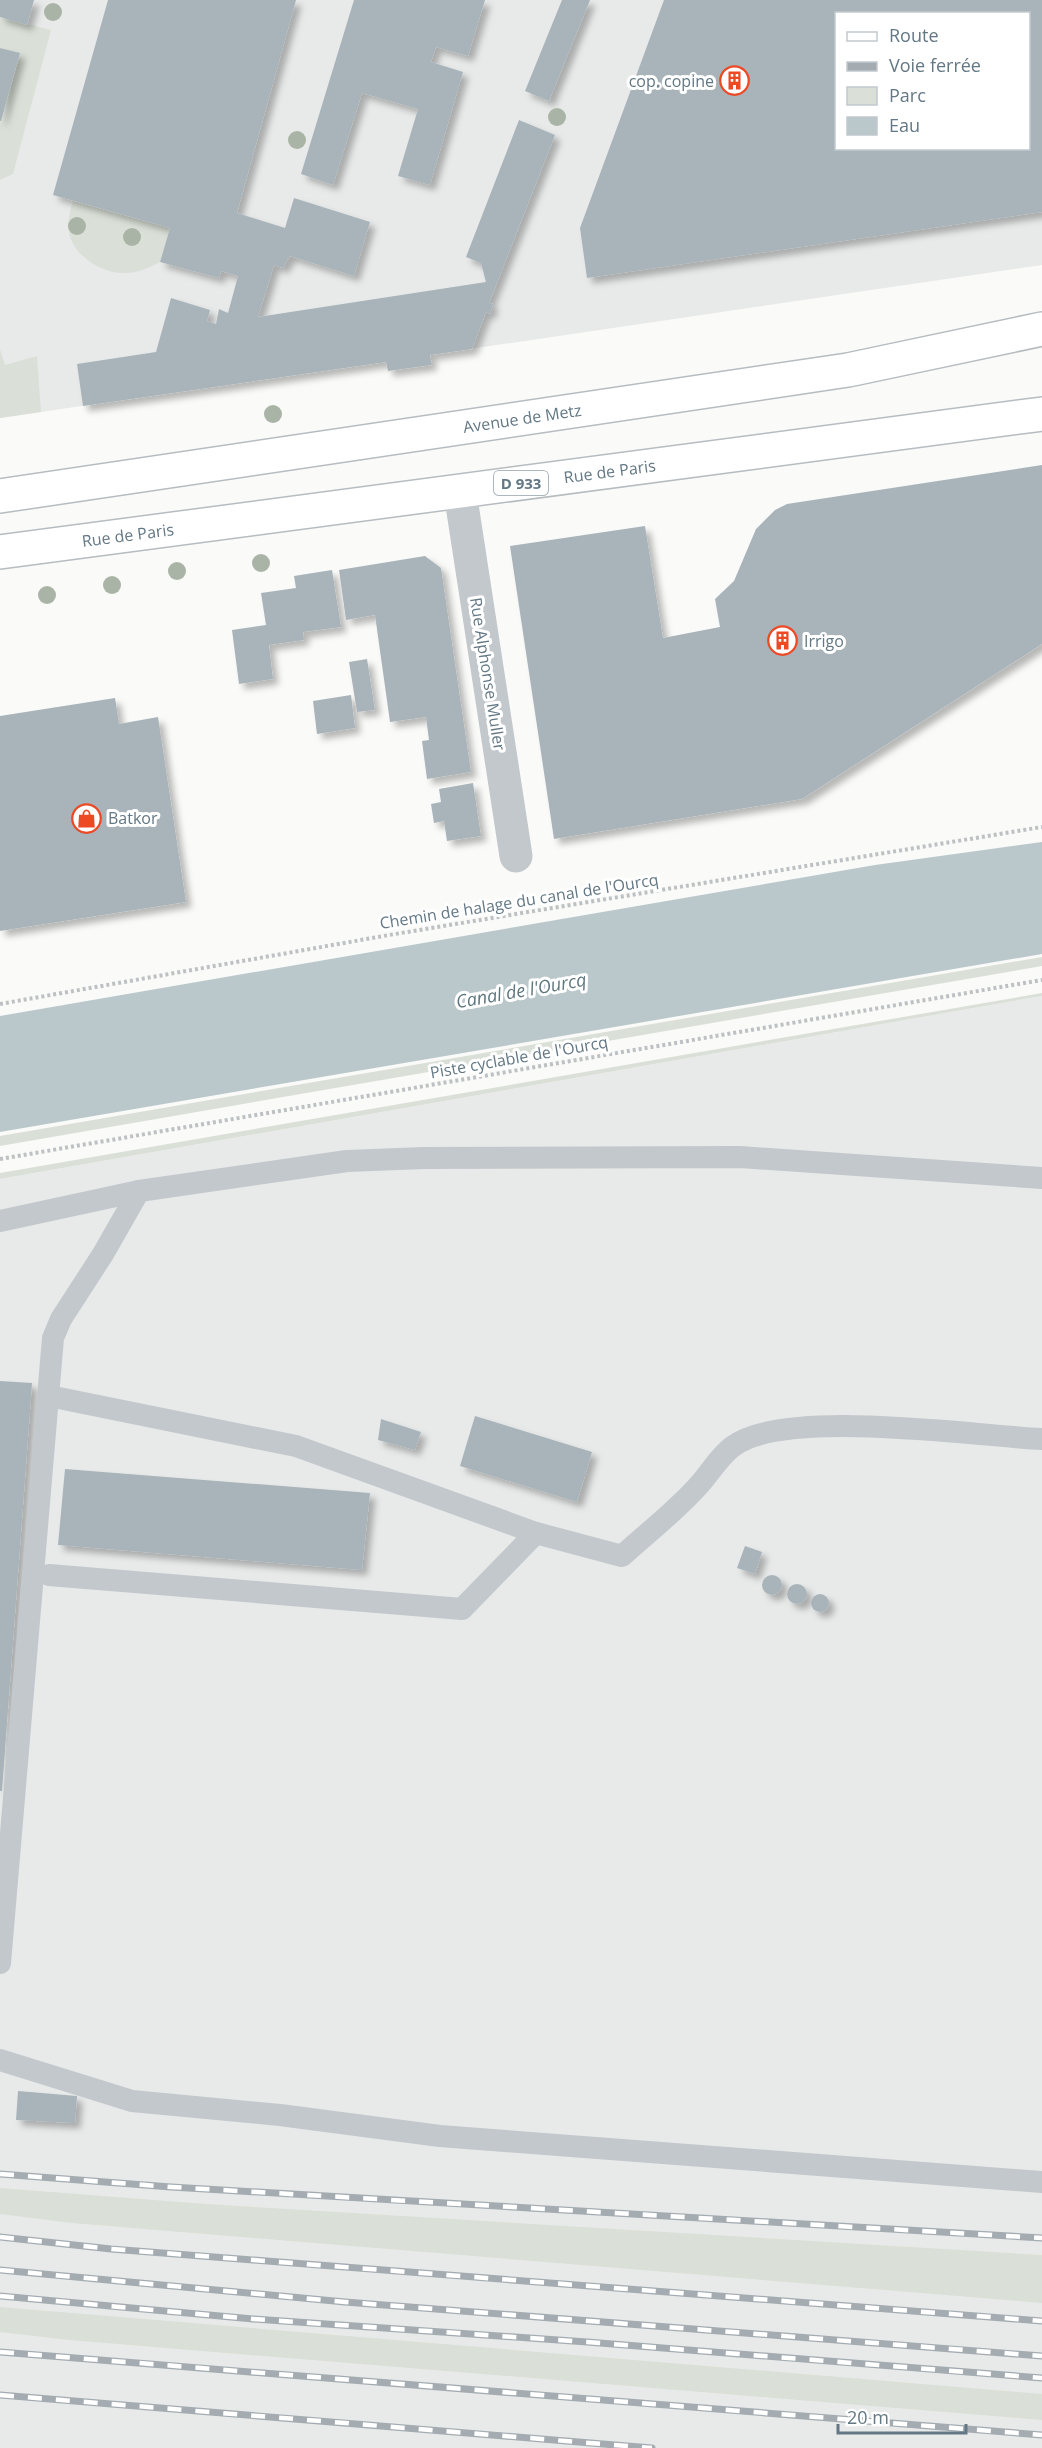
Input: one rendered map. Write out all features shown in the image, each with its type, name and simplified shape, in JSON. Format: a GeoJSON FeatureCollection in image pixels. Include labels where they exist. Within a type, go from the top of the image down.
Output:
{"type":"FeatureCollection","features":[{"type":"Feature","properties":{"kind":"main road","name":"Avenue de Metz"},"geometry":{"type":"LineString","coordinates":[[0,496],[848,370],[1042,329]]}},
{"type":"Feature","properties":{"kind":"main road","name":"Rue de Paris"},"geometry":{"type":"LineString","coordinates":[[0,552],[1042,414]]}},
{"type":"Feature","properties":{"kind":"street","name":"Rue Alphonse Muller"},"geometry":{"type":"LineString","coordinates":[[460,492],[516,856]]}},
{"type":"Feature","properties":{"kind":"lane"},"geometry":{"type":"LineString","coordinates":[[0,1221],[140,1191],[348,1161],[424,1158],[740,1157],[1042,1178]]}},
{"type":"Feature","properties":{"kind":"lane"},"geometry":{"type":"LineString","coordinates":[[0,1963],[53,1338],[58,1324],[140,1191]]}},
{"type":"Feature","properties":{"kind":"lane"},"geometry":{"type":"LineString","coordinates":[[49,1396],[296,1446],[536,1533],[622,1556],[699,1485],[732,1446],[757,1435],[813,1426],[900,1428],[1042,1439]]}},
{"type":"Feature","properties":{"kind":"lane"},"geometry":{"type":"LineString","coordinates":[[49,1575],[462,1609],[536,1533]]}},
{"type":"Feature","properties":{"kind":"lane"},"geometry":{"type":"LineString","coordinates":[[0,2060],[132,2101],[280,2115],[440,2136],[1042,2182]]}},
{"type":"Feature","properties":{"kind":"path","name":"Chemin de halage du canal de l'Ourcq"},"geometry":{"type":"LineString","coordinates":[[0,1004],[389,935],[1042,827]]}},
{"type":"Feature","properties":{"kind":"path","name":"Piste cyclable de l'Ourcq"},"geometry":{"type":"LineString","coordinates":[[0,1159],[1042,980]]}},
{"type":"Feature","properties":{"kind":"shaded area"},"geometry":{"type":"Polygon","coordinates":[[[0,0],[1042,0],[1042,265],[0,418],[0,0]]]}},
{"type":"Feature","properties":{"kind":"shaded area"},"geometry":{"type":"Polygon","coordinates":[[[1042,996],[1042,2448],[0,2448],[0,1179],[1042,996]]]}},
{"type":"Feature","properties":{"kind":"green space"},"geometry":{"type":"Polygon","coordinates":[[[0,17],[51,30],[13,174],[0,180],[0,124],[20,54],[0,48],[0,17]]]}},
{"type":"Feature","properties":{"kind":"green space"},"geometry":{"type":"Polygon","coordinates":[[[73,201],[170,228],[160,262],[143,270],[116,273],[90,262],[77,249],[69,233],[73,201]]]}},
{"type":"Feature","properties":{"kind":"green space"},"geometry":{"type":"Polygon","coordinates":[[[0,349],[5,365],[37,356],[41,412],[0,418],[0,349]]]}},
{"type":"Feature","properties":{"kind":"green space"},"geometry":{"type":"Polygon","coordinates":[[[1042,957],[1042,966],[0,1146],[0,1136],[1042,957]]]}},
{"type":"Feature","properties":{"kind":"green space"},"geometry":{"type":"Polygon","coordinates":[[[1042,993],[1042,996],[0,1179],[0,1173],[1042,993]]]}},
{"type":"Feature","properties":{"kind":"green space"},"geometry":{"type":"Polygon","coordinates":[[[0,2188],[206,2204],[1042,2255],[1042,2303],[72,2223],[0,2214],[0,2188]]]}},
{"type":"Feature","properties":{"kind":"green space"},"geometry":{"type":"Polygon","coordinates":[[[0,2307],[1042,2394],[1042,2420],[69,2340],[0,2332],[0,2307]]]}},
{"type":"Feature","properties":{"kind":"water","name":"Canal de l'Ourcq"},"geometry":{"type":"Polygon","coordinates":[[[1042,842],[1042,954],[0,1132],[0,1016],[875,865],[1042,842]]]}},
{"type":"Feature","properties":{"kind":"building"},"geometry":{"type":"Polygon","coordinates":[[[0,0],[34,0],[27,25],[0,17],[0,0]]]}},
{"type":"Feature","properties":{"kind":"building"},"geometry":{"type":"Polygon","coordinates":[[[108,0],[296,0],[237,213],[285,228],[294,198],[370,222],[354,276],[290,256],[283,268],[274,265],[258,317],[486,282],[481,263],[466,257],[519,120],[555,135],[489,303],[493,304],[490,314],[486,312],[472,349],[430,355],[432,365],[388,371],[386,362],[83,406],[77,364],[156,352],[171,298],[210,310],[207,321],[216,324],[219,309],[228,313],[238,276],[221,271],[219,278],[160,262],[170,228],[53,195],[108,0]]]}},
{"type":"Feature","properties":{"kind":"building"},"geometry":{"type":"Polygon","coordinates":[[[354,0],[485,0],[468,56],[436,47],[431,62],[463,72],[430,185],[398,176],[418,109],[362,93],[333,185],[301,174],[354,0]]]}},
{"type":"Feature","properties":{"kind":"building"},"geometry":{"type":"Polygon","coordinates":[[[562,0],[590,0],[549,101],[525,91],[562,0]]]}},
{"type":"Feature","properties":{"kind":"building","name":"cop. copine"},"geometry":{"type":"Polygon","coordinates":[[[664,0],[1042,0],[1042,212],[587,278],[580,228],[664,0]]]}},
{"type":"Feature","properties":{"kind":"building"},"geometry":{"type":"Polygon","coordinates":[[[0,48],[20,53],[1,121],[0,121],[0,48]]]}},
{"type":"Feature","properties":{"kind":"building","name":"Irrigo"},"geometry":{"type":"Polygon","coordinates":[[[1042,465],[1042,644],[802,799],[554,839],[510,546],[645,526],[663,638],[720,627],[715,599],[734,581],[756,529],[775,510],[787,504],[1042,465]]]}},
{"type":"Feature","properties":{"kind":"building"},"geometry":{"type":"Polygon","coordinates":[[[425,556],[441,568],[471,772],[427,779],[422,741],[429,740],[426,717],[390,722],[375,615],[346,620],[339,570],[425,556]]]}},
{"type":"Feature","properties":{"kind":"building"},"geometry":{"type":"Polygon","coordinates":[[[332,570],[341,627],[303,632],[304,640],[269,645],[273,679],[239,684],[232,630],[266,625],[261,593],[296,588],[294,576],[332,570]]]}},
{"type":"Feature","properties":{"kind":"building"},"geometry":{"type":"Polygon","coordinates":[[[367,659],[375,710],[357,712],[349,662],[367,659]]]}},
{"type":"Feature","properties":{"kind":"building"},"geometry":{"type":"Polygon","coordinates":[[[351,695],[355,728],[317,734],[313,701],[351,695]]]}},
{"type":"Feature","properties":{"kind":"building","name":"Batkor"},"geometry":{"type":"Polygon","coordinates":[[[115,698],[119,724],[158,717],[186,902],[0,931],[0,716],[115,698]]]}},
{"type":"Feature","properties":{"kind":"building"},"geometry":{"type":"Polygon","coordinates":[[[473,783],[481,836],[447,841],[444,821],[434,823],[431,804],[441,802],[439,789],[473,783]]]}},
{"type":"Feature","properties":{"kind":"building"},"geometry":{"type":"Polygon","coordinates":[[[0,1381],[32,1383],[2,1791],[0,1791],[0,1381]]]}},
{"type":"Feature","properties":{"kind":"building"},"geometry":{"type":"Polygon","coordinates":[[[475,1416],[592,1452],[577,1502],[460,1466],[475,1416]]]}},
{"type":"Feature","properties":{"kind":"building"},"geometry":{"type":"Polygon","coordinates":[[[381,1419],[421,1432],[415,1450],[378,1440],[381,1419]]]}},
{"type":"Feature","properties":{"kind":"building"},"geometry":{"type":"Polygon","coordinates":[[[65,1469],[370,1493],[362,1570],[58,1545],[65,1469]]]}},
{"type":"Feature","properties":{"kind":"building"},"geometry":{"type":"Polygon","coordinates":[[[745,1546],[762,1552],[755,1574],[737,1568],[745,1546]]]}},
{"type":"Feature","properties":{"kind":"building"},"geometry":{"type":"Polygon","coordinates":[[[772,1575],[779,1578],[782,1585],[779,1592],[772,1595],[765,1592],[762,1585],[765,1578],[772,1575]]]}},
{"type":"Feature","properties":{"kind":"building"},"geometry":{"type":"Polygon","coordinates":[[[797,1584],[804,1587],[807,1594],[804,1601],[797,1604],[790,1601],[787,1594],[790,1587],[797,1584]]]}},
{"type":"Feature","properties":{"kind":"building"},"geometry":{"type":"Polygon","coordinates":[[[816,1594],[824,1594],[829,1599],[827,1610],[816,1612],[811,1607],[811,1599],[816,1594]]]}},
{"type":"Feature","properties":{"kind":"building"},"geometry":{"type":"Polygon","coordinates":[[[18,2091],[77,2096],[75,2123],[16,2120],[18,2091]]]}},
{"type":"Feature","properties":{"kind":"railway"},"geometry":{"type":"LineString","coordinates":[[0,2174],[171,2187],[1042,2238]]}},
{"type":"Feature","properties":{"kind":"railway"},"geometry":{"type":"LineString","coordinates":[[0,2237],[111,2249],[1042,2321]]}},
{"type":"Feature","properties":{"kind":"railway"},"geometry":{"type":"LineString","coordinates":[[0,2270],[345,2302],[1042,2356]]}},
{"type":"Feature","properties":{"kind":"railway"},"geometry":{"type":"LineString","coordinates":[[0,2296],[253,2319],[587,2342],[1042,2378]]}},
{"type":"Feature","properties":{"kind":"railway"},"geometry":{"type":"LineString","coordinates":[[0,2352],[1042,2435]]}},
{"type":"Feature","properties":{"kind":"railway"},"geometry":{"type":"LineString","coordinates":[[0,2395],[652,2448]]}},
{"type":"Feature","properties":{"kind":"place","name":"cop. copine"},"geometry":{"type":"Point","coordinates":[735,81]}},
{"type":"Feature","properties":{"kind":"place","name":"Irrigo"},"geometry":{"type":"Point","coordinates":[783,641]}},
{"type":"Feature","properties":{"kind":"place","name":"Batkor"},"geometry":{"type":"Point","coordinates":[87,818]}}]}
